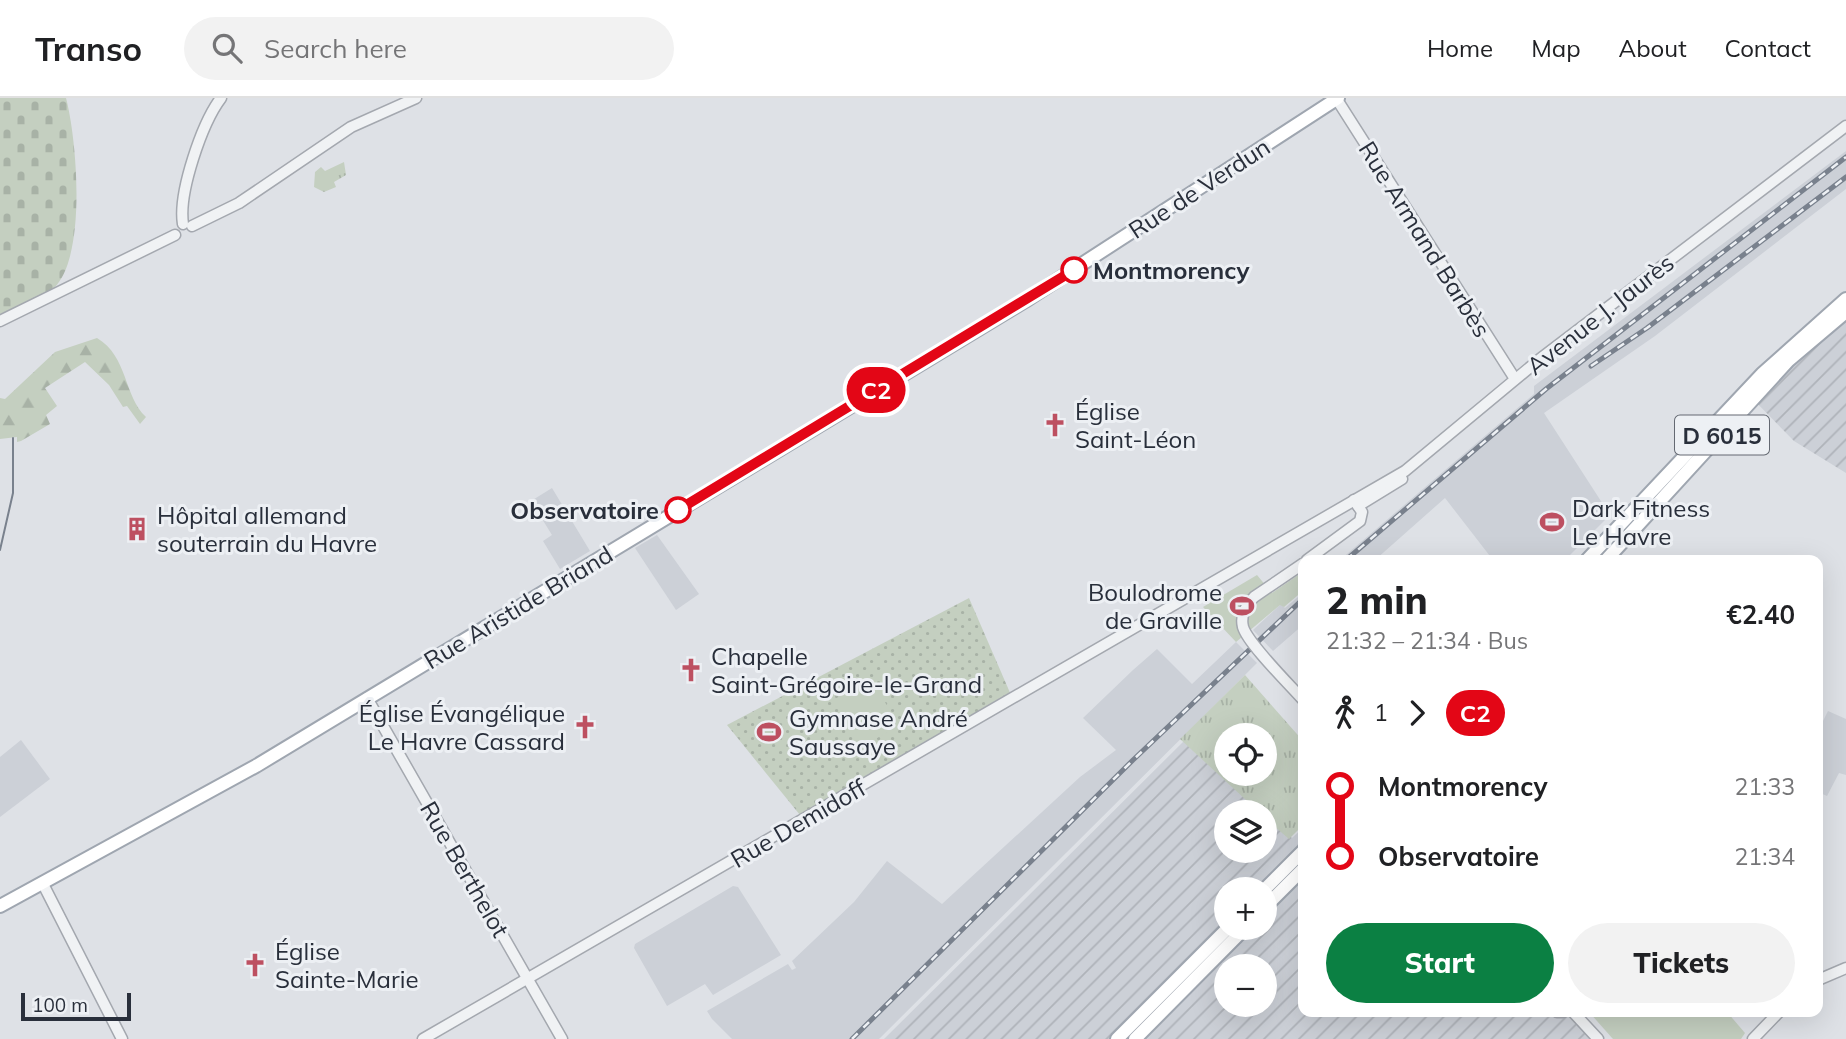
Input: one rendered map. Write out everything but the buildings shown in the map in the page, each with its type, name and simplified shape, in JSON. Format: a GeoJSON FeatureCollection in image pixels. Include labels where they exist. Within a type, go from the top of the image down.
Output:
{"type":"FeatureCollection","features":[{"type":"Feature","properties":{"kind":"main road","name":"Rue de Verdun"},"geometry":{"type":"LineString","coordinates":[[1025,302],[1337,98]]}},
{"type":"Feature","properties":{"kind":"main road","name":"D 6015"},"geometry":{"type":"LineString","coordinates":[[1592,555],[1762,374],[1846,299]]}},
{"type":"Feature","properties":{"kind":"main road","name":"Rue Aristide Briand"},"geometry":{"type":"LineString","coordinates":[[0,906],[241,774],[1025,302]]}},
{"type":"Feature","properties":{"kind":"main road","name":"D 6015"},"geometry":{"type":"LineString","coordinates":[[1611,555],[1787,361],[1846,312]]}},
{"type":"Feature","properties":{"kind":"main road"},"geometry":{"type":"LineString","coordinates":[[1277,877],[1298,856]]}},
{"type":"Feature","properties":{"kind":"main road"},"geometry":{"type":"LineString","coordinates":[[1277,895],[1298,874]]}},
{"type":"Feature","properties":{"kind":"main road"},"geometry":{"type":"LineString","coordinates":[[1117,1039],[1215,940]]}},
{"type":"Feature","properties":{"kind":"main road"},"geometry":{"type":"LineString","coordinates":[[1135,1039],[1233,940]]}},
{"type":"Feature","properties":{"kind":"street"},"geometry":{"type":"LineString","coordinates":[[188,225],[183,206],[199,139],[211,112],[221,98]]}},
{"type":"Feature","properties":{"kind":"street"},"geometry":{"type":"LineString","coordinates":[[0,321],[175,235],[176,228],[239,203],[351,127],[416,98]]}},
{"type":"Feature","properties":{"kind":"street","name":"Rue Armand Barbès"},"geometry":{"type":"LineString","coordinates":[[1337,98],[1515,379]]}},
{"type":"Feature","properties":{"kind":"street","name":"Avenue J. Jaurès"},"geometry":{"type":"LineString","coordinates":[[1356,503],[1405,471],[1515,379],[1846,126]]}},
{"type":"Feature","properties":{"kind":"street"},"geometry":{"type":"LineString","coordinates":[[1314,555],[1354,527],[1362,517],[1356,503],[1411,474]]}},
{"type":"Feature","properties":{"kind":"street","name":"Rue Demidoff"},"geometry":{"type":"LineString","coordinates":[[424,1039],[1356,503]]}},
{"type":"Feature","properties":{"kind":"street"},"geometry":{"type":"LineString","coordinates":[[1298,567],[1254,597],[1247,604],[1242,619],[1249,638],[1298,694]]}},
{"type":"Feature","properties":{"kind":"street","name":"Rue Berthelot"},"geometry":{"type":"LineString","coordinates":[[368,698],[562,1039]]}},
{"type":"Feature","properties":{"kind":"street"},"geometry":{"type":"LineString","coordinates":[[43,884],[122,1039]]}},
{"type":"Feature","properties":{"kind":"street"},"geometry":{"type":"LineString","coordinates":[[1823,978],[1846,968]]}},
{"type":"Feature","properties":{"kind":"street"},"geometry":{"type":"LineString","coordinates":[[1578,1017],[1598,1039]]}},
{"type":"Feature","properties":{"kind":"street"},"geometry":{"type":"LineString","coordinates":[[1753,1039],[1774,1017]]}},
{"type":"Feature","properties":{"kind":"shaded area"},"geometry":{"type":"Polygon","coordinates":[[[1846,151],[1846,189],[1655,336],[1544,413],[1610,515],[1570,555],[1489,555],[1445,498],[1381,555],[1346,555],[1534,394],[1534,386],[1846,151]]]}},
{"type":"Feature","properties":{"kind":"shaded area"},"geometry":{"type":"Polygon","coordinates":[[[1846,308],[1846,473],[1794,441],[1749,395],[1846,308]]]}},
{"type":"Feature","properties":{"kind":"shaded area"},"geometry":{"type":"Polygon","coordinates":[[[552,488],[590,551],[560,569],[543,541],[552,535],[531,501],[552,488]]]}},
{"type":"Feature","properties":{"kind":"shaded area"},"geometry":{"type":"Polygon","coordinates":[[[657,535],[699,594],[676,610],[635,548],[657,535]]]}},
{"type":"Feature","properties":{"kind":"shaded area"},"geometry":{"type":"Polygon","coordinates":[[[1298,597],[1298,629],[1273,651],[1253,630],[1281,604],[1285,608],[1298,597]]]}},
{"type":"Feature","properties":{"kind":"shaded area"},"geometry":{"type":"Polygon","coordinates":[[[1236,642],[1257,663],[879,1039],[732,1039],[712,1019],[707,1011],[788,964],[792,970],[796,968],[792,961],[854,902],[887,861],[942,904],[1080,777],[1116,750],[1083,718],[1133,670],[1157,649],[1192,684],[1236,642]]]}},
{"type":"Feature","properties":{"kind":"shaded area"},"geometry":{"type":"Polygon","coordinates":[[[1828,711],[1846,719],[1846,775],[1839,773],[1827,796],[1823,794],[1823,721],[1828,711]]]}},
{"type":"Feature","properties":{"kind":"shaded area"},"geometry":{"type":"Polygon","coordinates":[[[21,740],[50,779],[0,817],[0,757],[21,740]]]}},
{"type":"Feature","properties":{"kind":"shaded area"},"geometry":{"type":"Polygon","coordinates":[[[1184,741],[1214,768],[1214,786],[1234,786],[1250,800],[1214,800],[1214,863],[1277,863],[1277,825],[1292,838],[1298,832],[1298,1017],[1570,1017],[1590,1039],[884,1039],[1184,741]]]}},
{"type":"Feature","properties":{"kind":"shaded area"},"geometry":{"type":"Polygon","coordinates":[[[733,886],[738,887],[781,955],[713,995],[705,984],[667,1006],[634,948],[635,944],[733,886]]]}},
{"type":"Feature","properties":{"kind":"green space"},"geometry":{"type":"Polygon","coordinates":[[[0,98],[66,98],[76,168],[76,197],[71,251],[64,272],[54,288],[35,300],[0,314],[0,98]]]}},
{"type":"Feature","properties":{"kind":"green space"},"geometry":{"type":"Polygon","coordinates":[[[344,162],[346,175],[334,182],[336,187],[324,192],[314,187],[315,172],[321,167],[325,171],[344,162]]]}},
{"type":"Feature","properties":{"kind":"green space"},"geometry":{"type":"Polygon","coordinates":[[[97,338],[115,355],[133,399],[146,417],[140,424],[127,406],[123,407],[109,385],[85,362],[45,388],[57,406],[46,415],[50,424],[21,441],[17,442],[17,437],[0,439],[0,398],[5,399],[55,352],[97,338]]]}},
{"type":"Feature","properties":{"kind":"green space","name":"Boulodrome de Graville"},"geometry":{"type":"Polygon","coordinates":[[[1257,575],[1272,593],[1298,575],[1298,595],[1284,607],[1280,605],[1236,642],[1203,607],[1257,575]]]}},
{"type":"Feature","properties":{"kind":"green space"},"geometry":{"type":"Polygon","coordinates":[[[969,598],[1011,695],[800,815],[727,725],[969,598]]]}},
{"type":"Feature","properties":{"kind":"green space"},"geometry":{"type":"Polygon","coordinates":[[[1245,675],[1298,735],[1298,830],[1289,839],[1277,828],[1277,800],[1246,800],[1231,786],[1277,786],[1277,723],[1214,723],[1214,770],[1180,739],[1245,675]]]}},
{"type":"Feature","properties":{"kind":"green space"},"geometry":{"type":"Polygon","coordinates":[[[873,679],[898,727],[858,748],[833,700],[873,679]]]}},
{"type":"Feature","properties":{"kind":"green space"},"geometry":{"type":"Polygon","coordinates":[[[1593,1017],[1731,1017],[1745,1033],[1741,1039],[1613,1039],[1593,1017]]]}},
{"type":"Feature","properties":{"kind":"tram line"},"geometry":{"type":"LineString","coordinates":[[0,550],[13,493],[13,438]]}},
{"type":"Feature","properties":{"kind":"railway"},"geometry":{"type":"LineString","coordinates":[[1352,555],[1546,389],[1846,157]]}},
{"type":"Feature","properties":{"kind":"railway"},"geometry":{"type":"LineString","coordinates":[[1591,366],[1647,328],[1846,177]]}},
{"type":"Feature","properties":{"kind":"railway"},"geometry":{"type":"LineString","coordinates":[[852,1039],[1133,760],[1298,604]]}},
{"type":"Feature","properties":{"kind":"bus line","name":"C2"},"geometry":{"type":"LineString","coordinates":[[678,510],[1074,270]]}},
{"type":"Feature","properties":{"kind":"place","name":"Montmorency"},"geometry":{"type":"Point","coordinates":[1074,270]}},
{"type":"Feature","properties":{"kind":"place","name":"Église Saint-Léon"},"geometry":{"type":"Point","coordinates":[1055,425]}},
{"type":"Feature","properties":{"kind":"place","name":"Observatoire"},"geometry":{"type":"Point","coordinates":[678,510]}},
{"type":"Feature","properties":{"kind":"place","name":"Dark Fitness Le Havre"},"geometry":{"type":"Point","coordinates":[1552,522]}},
{"type":"Feature","properties":{"kind":"place","name":"Hôpital allemand souterrain du Havre"},"geometry":{"type":"Point","coordinates":[137,529]}},
{"type":"Feature","properties":{"kind":"place","name":"Boulodrome de Graville"},"geometry":{"type":"Point","coordinates":[1242,606]}},
{"type":"Feature","properties":{"kind":"place","name":"Chapelle Saint-Grégoire-le-Grand"},"geometry":{"type":"Point","coordinates":[691,670]}},
{"type":"Feature","properties":{"kind":"place","name":"Église Évangélique Le Havre Cassard"},"geometry":{"type":"Point","coordinates":[585,727]}},
{"type":"Feature","properties":{"kind":"place","name":"Gymnase André Saussaye"},"geometry":{"type":"Point","coordinates":[769,732]}},
{"type":"Feature","properties":{"kind":"place","name":"Église Sainte-Marie"},"geometry":{"type":"Point","coordinates":[255,965]}}]}
